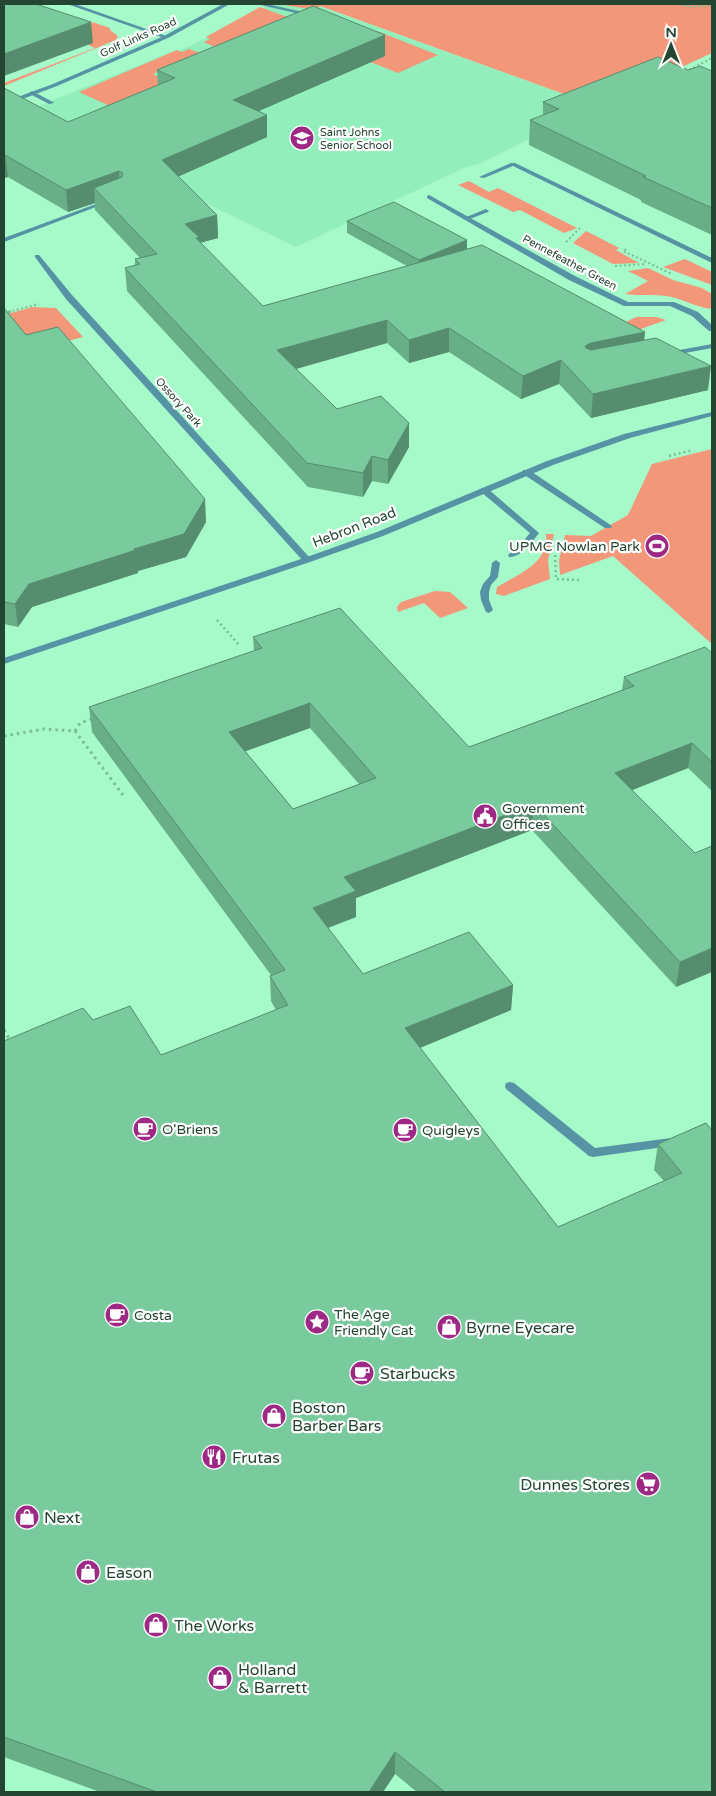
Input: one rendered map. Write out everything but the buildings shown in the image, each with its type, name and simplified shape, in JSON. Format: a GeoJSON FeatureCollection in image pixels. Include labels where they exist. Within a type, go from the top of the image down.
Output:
{"type":"FeatureCollection","features":[{"type":"Feature","properties":{"kind":"street"},"geometry":{"type":"LineString","coordinates":[[71,4],[166,37]]}},
{"type":"Feature","properties":{"kind":"street","name":"Golf Links Road"},"geometry":{"type":"LineString","coordinates":[[4,104],[55,85],[166,37],[227,4]]}},
{"type":"Feature","properties":{"kind":"street"},"geometry":{"type":"LineString","coordinates":[[259,4],[318,16]]}},
{"type":"Feature","properties":{"kind":"street"},"geometry":{"type":"LineString","coordinates":[[32,93],[51,102]]}},
{"type":"Feature","properties":{"kind":"street"},"geometry":{"type":"LineString","coordinates":[[482,176],[513,164],[712,261]]}},
{"type":"Feature","properties":{"kind":"street","name":"Pennefeather Green"},"geometry":{"type":"LineString","coordinates":[[429,197],[572,278],[627,304],[670,304],[709,322],[712,329]]}},
{"type":"Feature","properties":{"kind":"street"},"geometry":{"type":"LineString","coordinates":[[4,240],[112,201]]}},
{"type":"Feature","properties":{"kind":"street"},"geometry":{"type":"LineString","coordinates":[[467,218],[486,210]]}},
{"type":"Feature","properties":{"kind":"street","name":"Ossory Park"},"geometry":{"type":"LineString","coordinates":[[37,256],[69,297],[307,560]]}},
{"type":"Feature","properties":{"kind":"street"},"geometry":{"type":"LineString","coordinates":[[665,355],[712,346]]}},
{"type":"Feature","properties":{"kind":"street","name":"Hebron Road"},"geometry":{"type":"LineString","coordinates":[[4,661],[380,534],[526,472],[627,436],[712,414]]}},
{"type":"Feature","properties":{"kind":"street"},"geometry":{"type":"LineString","coordinates":[[526,472],[608,526]]}},
{"type":"Feature","properties":{"kind":"street"},"geometry":{"type":"LineString","coordinates":[[484,490],[535,533],[512,556]]}},
{"type":"Feature","properties":{"kind":"street"},"geometry":{"type":"LineString","coordinates":[[489,610],[484,600],[484,590],[487,583],[494,577],[496,563]]}},
{"type":"Feature","properties":{"kind":"street"},"geometry":{"type":"LineString","coordinates":[[510,1086],[593,1153],[686,1140]]}},
{"type":"Feature","properties":{"kind":"path"},"geometry":{"type":"LineString","coordinates":[[676,4],[698,6],[712,4]]}},
{"type":"Feature","properties":{"kind":"path"},"geometry":{"type":"LineString","coordinates":[[697,73],[690,70],[712,58]]}},
{"type":"Feature","properties":{"kind":"path"},"geometry":{"type":"LineString","coordinates":[[566,243],[579,230]]}},
{"type":"Feature","properties":{"kind":"path"},"geometry":{"type":"LineString","coordinates":[[572,278],[603,264],[612,266],[648,264],[690,250]]}},
{"type":"Feature","properties":{"kind":"path"},"geometry":{"type":"LineString","coordinates":[[669,456],[693,450]]}},
{"type":"Feature","properties":{"kind":"path"},"geometry":{"type":"LineString","coordinates":[[556,551],[554,558],[556,579],[579,580]]}},
{"type":"Feature","properties":{"kind":"path"},"geometry":{"type":"LineString","coordinates":[[216,619],[240,646]]}},
{"type":"Feature","properties":{"kind":"path"},"geometry":{"type":"LineString","coordinates":[[75,731],[80,723],[98,717]]}},
{"type":"Feature","properties":{"kind":"path"},"geometry":{"type":"LineString","coordinates":[[4,736],[44,729],[75,731],[123,795]]}},
{"type":"Feature","properties":{"kind":"path"},"geometry":{"type":"LineString","coordinates":[[4,1030],[14,1047]]}},
{"type":"Feature","properties":{"kind":"shaded area","name":"Saint Johns Senior School"},"geometry":{"type":"Polygon","coordinates":[[[271,4],[313,4],[597,106],[481,163],[466,167],[296,247],[22,113],[176,50],[179,51],[271,4]]]}},
{"type":"Feature","properties":{"kind":"shaded area"},"geometry":{"type":"Polygon","coordinates":[[[278,4],[712,4],[712,53],[597,106],[320,6],[315,10],[278,4]]]}},
{"type":"Feature","properties":{"kind":"shaded area"},"geometry":{"type":"Polygon","coordinates":[[[260,7],[290,18],[229,54],[204,42],[210,39],[206,37],[260,7]]]}},
{"type":"Feature","properties":{"kind":"shaded area"},"geometry":{"type":"Polygon","coordinates":[[[92,22],[110,28],[118,36],[116,40],[4,86],[4,83],[95,48],[84,43],[71,32],[92,22]]]}},
{"type":"Feature","properties":{"kind":"shaded area"},"geometry":{"type":"Polygon","coordinates":[[[377,31],[438,55],[398,73],[336,48],[377,31]]]}},
{"type":"Feature","properties":{"kind":"shaded area"},"geometry":{"type":"Polygon","coordinates":[[[189,49],[211,57],[153,74],[167,81],[234,66],[110,106],[79,92],[177,50],[182,52],[189,49]]]}},
{"type":"Feature","properties":{"kind":"shaded area"},"geometry":{"type":"Polygon","coordinates":[[[469,181],[489,192],[498,188],[577,228],[564,233],[520,210],[513,212],[458,185],[469,181]]]}},
{"type":"Feature","properties":{"kind":"shaded area"},"geometry":{"type":"Polygon","coordinates":[[[586,231],[619,248],[616,250],[639,263],[613,264],[573,243],[586,231]]]}},
{"type":"Feature","properties":{"kind":"shaded area"},"geometry":{"type":"Polygon","coordinates":[[[685,259],[712,272],[712,285],[663,267],[685,259]]]}},
{"type":"Feature","properties":{"kind":"shaded area"},"geometry":{"type":"Polygon","coordinates":[[[648,268],[673,280],[702,288],[712,294],[712,309],[666,296],[625,294],[648,281],[628,271],[648,268]]]}},
{"type":"Feature","properties":{"kind":"shaded area"},"geometry":{"type":"Polygon","coordinates":[[[32,307],[56,308],[83,337],[4,358],[4,315],[32,307]]]}},
{"type":"Feature","properties":{"kind":"shaded area"},"geometry":{"type":"Polygon","coordinates":[[[636,317],[656,317],[666,320],[624,335],[612,329],[636,317]]]}},
{"type":"Feature","properties":{"kind":"shaded area","name":"UPMC Nowlan Park"},"geometry":{"type":"Polygon","coordinates":[[[712,449],[712,644],[613,556],[560,575],[559,560],[565,535],[591,536],[628,515],[652,464],[712,449]]]}},
{"type":"Feature","properties":{"kind":"shaded area"},"geometry":{"type":"Polygon","coordinates":[[[546,534],[554,534],[548,560],[550,579],[504,596],[496,594],[497,587],[523,572],[538,560],[546,544],[546,534]]]}},
{"type":"Feature","properties":{"kind":"shaded area"},"geometry":{"type":"Polygon","coordinates":[[[435,591],[450,592],[468,608],[440,618],[424,603],[398,612],[397,607],[401,602],[435,591]]]}},
{"type":"Feature","properties":{"kind":"place","name":"Saint Johns Senior School"},"geometry":{"type":"Point","coordinates":[302,138]}},
{"type":"Feature","properties":{"kind":"place","name":"UPMC Nowlan Park"},"geometry":{"type":"Point","coordinates":[657,546]}},
{"type":"Feature","properties":{"kind":"place","name":"Government Offices"},"geometry":{"type":"Point","coordinates":[485,816]}},
{"type":"Feature","properties":{"kind":"place","name":"O'Briens"},"geometry":{"type":"Point","coordinates":[145,1129]}},
{"type":"Feature","properties":{"kind":"place","name":"Quigleys"},"geometry":{"type":"Point","coordinates":[405,1130]}},
{"type":"Feature","properties":{"kind":"place","name":"Costa"},"geometry":{"type":"Point","coordinates":[117,1315]}},
{"type":"Feature","properties":{"kind":"place","name":"The Age Friendly Cat"},"geometry":{"type":"Point","coordinates":[317,1322]}},
{"type":"Feature","properties":{"kind":"place","name":"Byrne Eyecare"},"geometry":{"type":"Point","coordinates":[449,1327]}},
{"type":"Feature","properties":{"kind":"place","name":"Starbucks"},"geometry":{"type":"Point","coordinates":[362,1373]}},
{"type":"Feature","properties":{"kind":"place","name":"Boston Barber Bars"},"geometry":{"type":"Point","coordinates":[274,1416]}},
{"type":"Feature","properties":{"kind":"place","name":"Frutas"},"geometry":{"type":"Point","coordinates":[214,1457]}},
{"type":"Feature","properties":{"kind":"place","name":"Dunnes Stores"},"geometry":{"type":"Point","coordinates":[648,1484]}},
{"type":"Feature","properties":{"kind":"place","name":"Next"},"geometry":{"type":"Point","coordinates":[27,1517]}},
{"type":"Feature","properties":{"kind":"place","name":"Eason"},"geometry":{"type":"Point","coordinates":[88,1572]}},
{"type":"Feature","properties":{"kind":"place","name":"The Works"},"geometry":{"type":"Point","coordinates":[156,1625]}},
{"type":"Feature","properties":{"kind":"place","name":"Holland & Barrett"},"geometry":{"type":"Point","coordinates":[220,1678]}}]}
